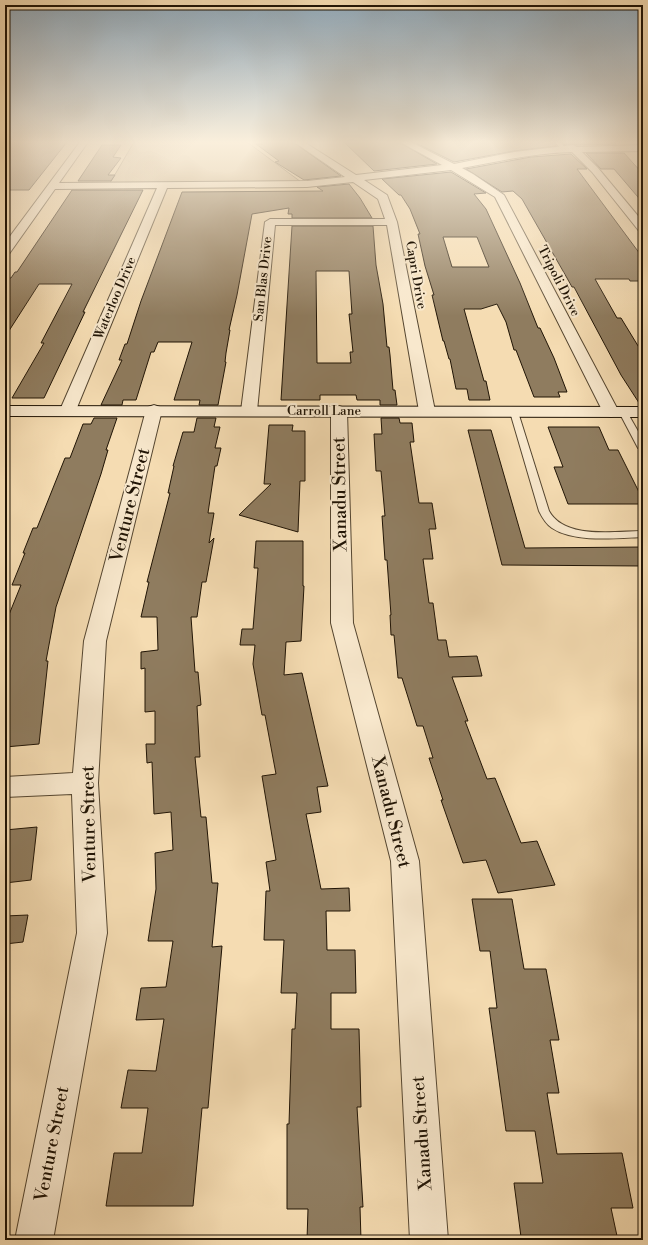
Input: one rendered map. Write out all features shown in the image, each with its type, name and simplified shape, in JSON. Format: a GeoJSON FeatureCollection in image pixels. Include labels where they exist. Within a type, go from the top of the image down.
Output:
{"type":"FeatureCollection","features":[{"type":"Feature","properties":{"kind":"street"},"geometry":{"type":"LineString","coordinates":[[5,251],[42,200]]}},
{"type":"Feature","properties":{"kind":"street","name":"Waterloo Drive"},"geometry":{"type":"LineString","coordinates":[[68,410],[157,200]]}},
{"type":"Feature","properties":{"kind":"street","name":"Capri Drive"},"geometry":{"type":"LineString","coordinates":[[384,200],[392,222],[427,411]]}},
{"type":"Feature","properties":{"kind":"street","name":"Tripoli Drive"},"geometry":{"type":"LineString","coordinates":[[502,200],[617,412]]}},
{"type":"Feature","properties":{"kind":"street"},"geometry":{"type":"LineString","coordinates":[[619,200],[643,229]]}},
{"type":"Feature","properties":{"kind":"street","name":"San Blas Drive"},"geometry":{"type":"LineString","coordinates":[[250,411],[270,222],[392,222]]}},
{"type":"Feature","properties":{"kind":"street","name":"Carroll Lane"},"geometry":{"type":"LineString","coordinates":[[5,411],[154,410],[643,412]]}},
{"type":"Feature","properties":{"kind":"street","name":"Venture Street"},"geometry":{"type":"LineString","coordinates":[[34,1240],[92,933],[85,783],[95,641],[154,410]]}},
{"type":"Feature","properties":{"kind":"street","name":"Xanadu Street"},"geometry":{"type":"LineString","coordinates":[[339,411],[342,623],[405,861],[428,1240]]}},
{"type":"Feature","properties":{"kind":"street"},"geometry":{"type":"LineString","coordinates":[[5,788],[85,783]]}},
{"type":"Feature","properties":{"kind":"lane"},"geometry":{"type":"LineString","coordinates":[[514,412],[544,512],[550,521],[569,531],[590,534],[643,534]]}},
{"type":"Feature","properties":{"kind":"lane"},"geometry":{"type":"LineString","coordinates":[[617,412],[643,448]]}},
{"type":"Feature","properties":{"kind":"building"},"geometry":{"type":"Polygon","coordinates":[[[65,200],[138,200],[83,312],[85,312],[44,398],[12,398],[44,343],[41,343],[72,284],[39,284],[5,337],[5,278],[11,278],[15,272],[17,272],[65,200]]]}},
{"type":"Feature","properties":{"kind":"building"},"geometry":{"type":"Polygon","coordinates":[[[179,200],[361,200],[372,218],[292,218],[292,214],[288,214],[289,208],[252,214],[229,330],[226,362],[218,405],[199,405],[200,400],[174,400],[192,342],[158,342],[154,352],[151,352],[136,400],[123,400],[122,405],[101,405],[122,360],[119,360],[125,344],[127,344],[141,301],[179,200]]]}},
{"type":"Feature","properties":{"kind":"building"},"geometry":{"type":"Polygon","coordinates":[[[404,200],[479,200],[486,209],[520,283],[538,328],[540,328],[554,358],[567,392],[558,392],[560,397],[534,397],[516,350],[514,350],[506,322],[497,304],[481,309],[464,309],[484,381],[486,381],[490,400],[469,400],[467,389],[456,389],[450,359],[443,341],[432,295],[434,295],[425,266],[418,234],[420,234],[410,209],[404,200]],[[443,237],[452,267],[489,267],[477,237],[443,237]]]}},
{"type":"Feature","properties":{"kind":"building"},"geometry":{"type":"Polygon","coordinates":[[[523,200],[600,200],[643,258],[643,281],[630,281],[629,279],[595,279],[617,318],[621,318],[643,354],[643,406],[641,406],[621,375],[574,287],[572,287],[523,200]]]}},
{"type":"Feature","properties":{"kind":"building"},"geometry":{"type":"Polygon","coordinates":[[[292,226],[373,226],[376,265],[383,304],[387,347],[389,347],[393,390],[395,390],[397,405],[380,405],[380,400],[357,400],[356,395],[320,395],[320,400],[281,400],[292,226]],[[316,271],[317,363],[351,363],[350,352],[353,352],[349,314],[352,314],[349,271],[316,271]]]}},
{"type":"Feature","properties":{"kind":"building"},"geometry":{"type":"Polygon","coordinates":[[[94,418],[117,418],[106,450],[108,450],[101,474],[56,607],[46,661],[48,661],[39,744],[5,747],[5,723],[8,703],[5,703],[5,639],[9,622],[6,622],[21,585],[12,585],[33,528],[37,528],[65,458],[70,458],[83,424],[91,424],[94,418]]]}},
{"type":"Feature","properties":{"kind":"building"},"geometry":{"type":"Polygon","coordinates":[[[197,418],[216,418],[214,427],[220,427],[215,448],[221,448],[217,466],[215,466],[208,513],[214,513],[209,543],[214,538],[206,582],[202,582],[197,617],[191,617],[195,672],[198,672],[201,705],[197,706],[200,757],[195,757],[201,817],[206,817],[212,883],[218,883],[212,947],[222,946],[208,1108],[202,1108],[193,1206],[106,1206],[114,1153],[142,1153],[148,1108],[121,1108],[128,1070],[156,1071],[164,1019],[136,1020],[141,988],[166,987],[173,941],[148,941],[156,889],[155,853],[173,850],[171,812],[154,814],[152,762],[147,763],[146,744],[155,744],[155,711],[145,712],[145,668],[141,669],[141,652],[158,650],[157,617],[141,617],[149,582],[147,582],[170,493],[168,493],[173,466],[183,432],[194,432],[197,418]]]}},
{"type":"Feature","properties":{"kind":"building"},"geometry":{"type":"Polygon","coordinates":[[[381,418],[399,418],[400,423],[412,423],[414,442],[410,442],[419,503],[432,503],[436,529],[429,529],[433,559],[423,559],[429,603],[433,603],[438,640],[446,640],[449,657],[477,656],[482,676],[452,677],[468,721],[465,721],[487,779],[495,778],[521,843],[537,841],[555,885],[498,893],[486,860],[463,863],[441,800],[443,800],[429,758],[433,758],[423,726],[417,726],[402,678],[398,678],[394,635],[391,635],[387,560],[385,560],[382,516],[385,516],[381,471],[376,471],[374,434],[382,434],[381,418]]]}},
{"type":"Feature","properties":{"kind":"building"},"geometry":{"type":"Polygon","coordinates":[[[269,425],[293,425],[292,431],[305,431],[305,481],[300,481],[298,532],[239,515],[271,484],[264,484],[269,425]]]}},
{"type":"Feature","properties":{"kind":"building"},"geometry":{"type":"Polygon","coordinates":[[[548,427],[599,427],[609,450],[618,450],[643,500],[643,504],[568,504],[554,467],[563,467],[548,427]]]}},
{"type":"Feature","properties":{"kind":"building"},"geometry":{"type":"Polygon","coordinates":[[[468,430],[491,430],[525,548],[643,547],[643,566],[502,565],[468,430]]]}},
{"type":"Feature","properties":{"kind":"building"},"geometry":{"type":"Polygon","coordinates":[[[256,541],[303,541],[304,586],[301,641],[286,642],[284,675],[302,673],[328,786],[317,787],[321,812],[306,814],[321,889],[349,888],[350,911],[326,911],[327,950],[355,950],[356,993],[331,993],[331,1029],[359,1029],[361,1107],[357,1107],[363,1207],[360,1207],[361,1240],[307,1240],[308,1209],[287,1209],[287,1124],[289,1124],[292,1029],[295,1029],[297,993],[281,993],[284,940],[264,940],[266,891],[270,891],[266,862],[276,860],[262,776],[276,774],[265,715],[262,715],[253,664],[255,645],[240,645],[242,629],[253,629],[258,568],[254,568],[256,541]]]}},
{"type":"Feature","properties":{"kind":"building"},"geometry":{"type":"Polygon","coordinates":[[[37,827],[31,880],[5,883],[5,830],[37,827]]]}},
{"type":"Feature","properties":{"kind":"building"},"geometry":{"type":"Polygon","coordinates":[[[472,899],[512,899],[524,969],[546,969],[559,1040],[550,1040],[559,1093],[547,1093],[557,1154],[622,1153],[633,1208],[611,1208],[617,1236],[521,1237],[514,1183],[543,1183],[535,1131],[506,1131],[489,1008],[497,1008],[490,951],[480,951],[472,899]]]}},
{"type":"Feature","properties":{"kind":"building"},"geometry":{"type":"Polygon","coordinates":[[[28,915],[23,942],[5,944],[5,916],[28,915]]]}}]}
